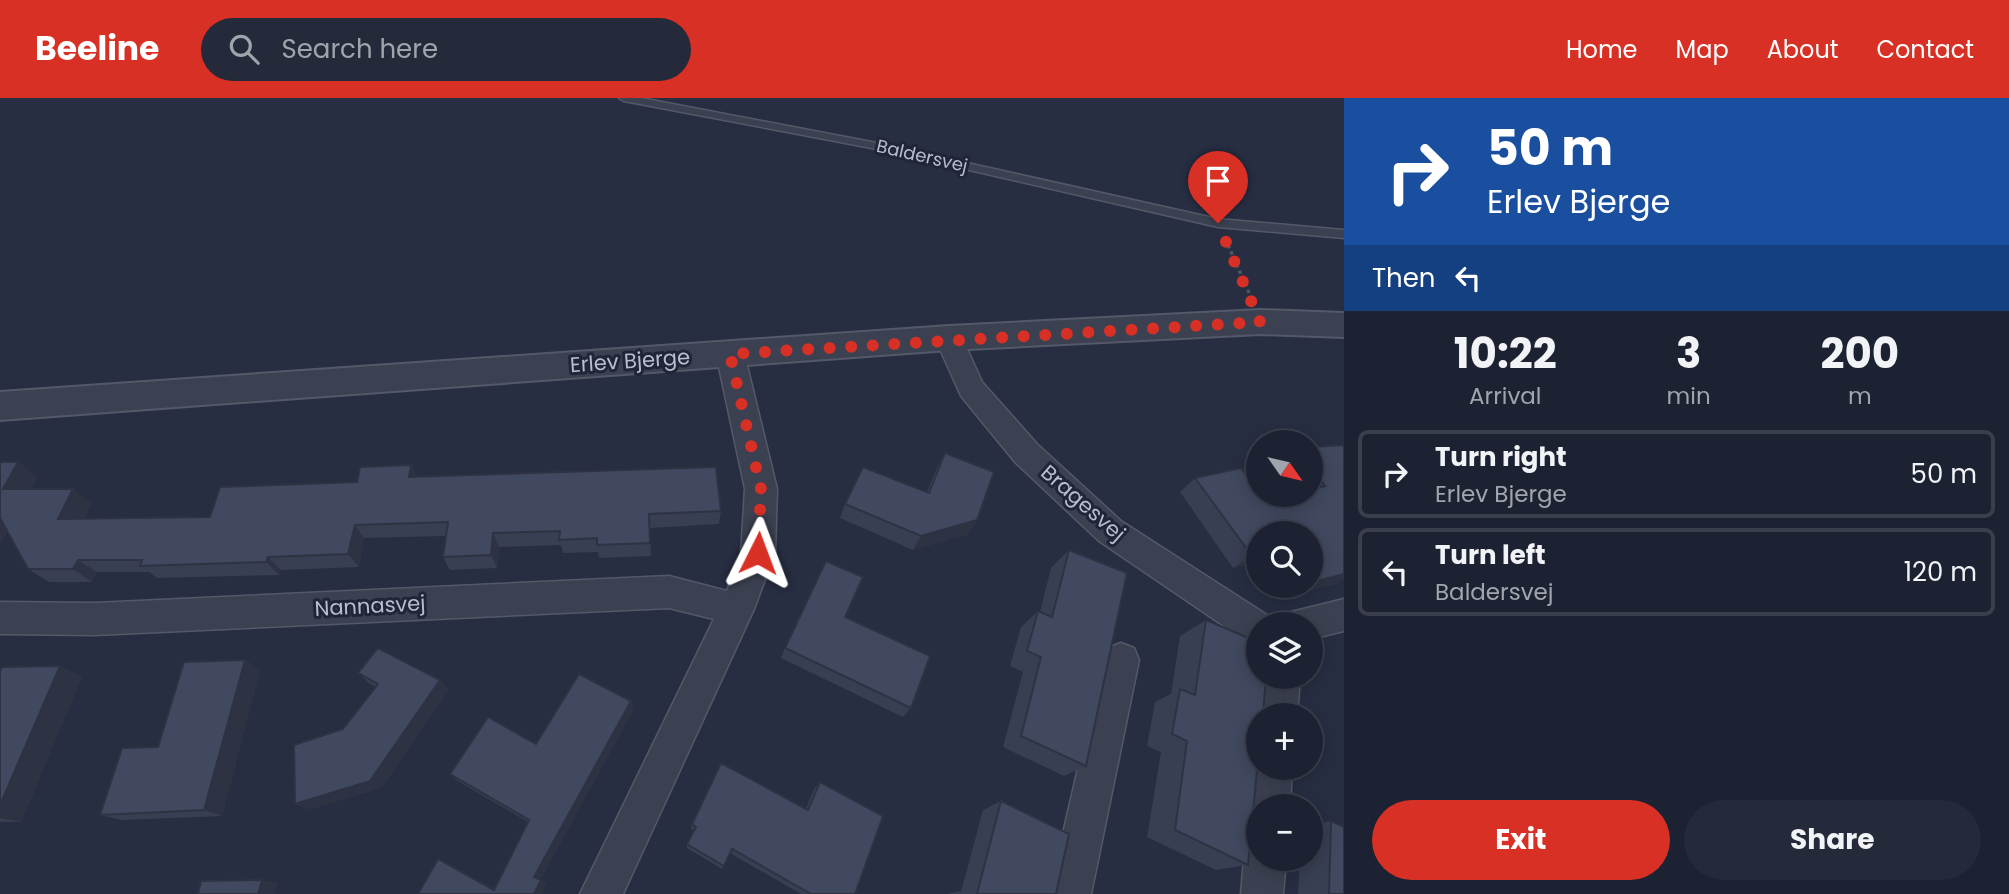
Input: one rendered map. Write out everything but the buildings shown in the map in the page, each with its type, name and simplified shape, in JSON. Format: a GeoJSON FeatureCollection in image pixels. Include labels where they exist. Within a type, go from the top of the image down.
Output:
{"type":"FeatureCollection","features":[{"type":"Feature","properties":{"kind":"street","name":"Erlev Bjerge"},"geometry":{"type":"LineString","coordinates":[[0,406],[949,338],[1260,322],[1344,325]]}},
{"type":"Feature","properties":{"kind":"street","name":"Bragesvej"},"geometry":{"type":"LineString","coordinates":[[949,338],[971,388],[1026,453],[1110,531],[1246,621]]}},
{"type":"Feature","properties":{"kind":"street"},"geometry":{"type":"LineString","coordinates":[[601,894],[737,609],[758,553],[761,489],[730,354]]}},
{"type":"Feature","properties":{"kind":"street","name":"Nannasvej"},"geometry":{"type":"LineString","coordinates":[[0,618],[94,619],[669,592],[737,609]]}},
{"type":"Feature","properties":{"kind":"street"},"geometry":{"type":"LineString","coordinates":[[1323,620],[1344,615]]}},
{"type":"Feature","properties":{"kind":"street"},"geometry":{"type":"LineString","coordinates":[[1079,890],[1121,660]]}},
{"type":"Feature","properties":{"kind":"street"},"geometry":{"type":"LineString","coordinates":[[1262,894],[1264,871]]}},
{"type":"Feature","properties":{"kind":"lane","name":"Baldersvej"},"geometry":{"type":"LineString","coordinates":[[624,98],[857,142],[1218,223],[1344,234]]}},
{"type":"Feature","properties":{"kind":"path"},"geometry":{"type":"LineString","coordinates":[[1218,223],[1260,322]]}},
{"type":"Feature","properties":{"kind":"route"},"geometry":{"type":"LineString","coordinates":[[758,553],[761,489],[730,354],[949,338],[1260,322],[1218,223]]}}]}
